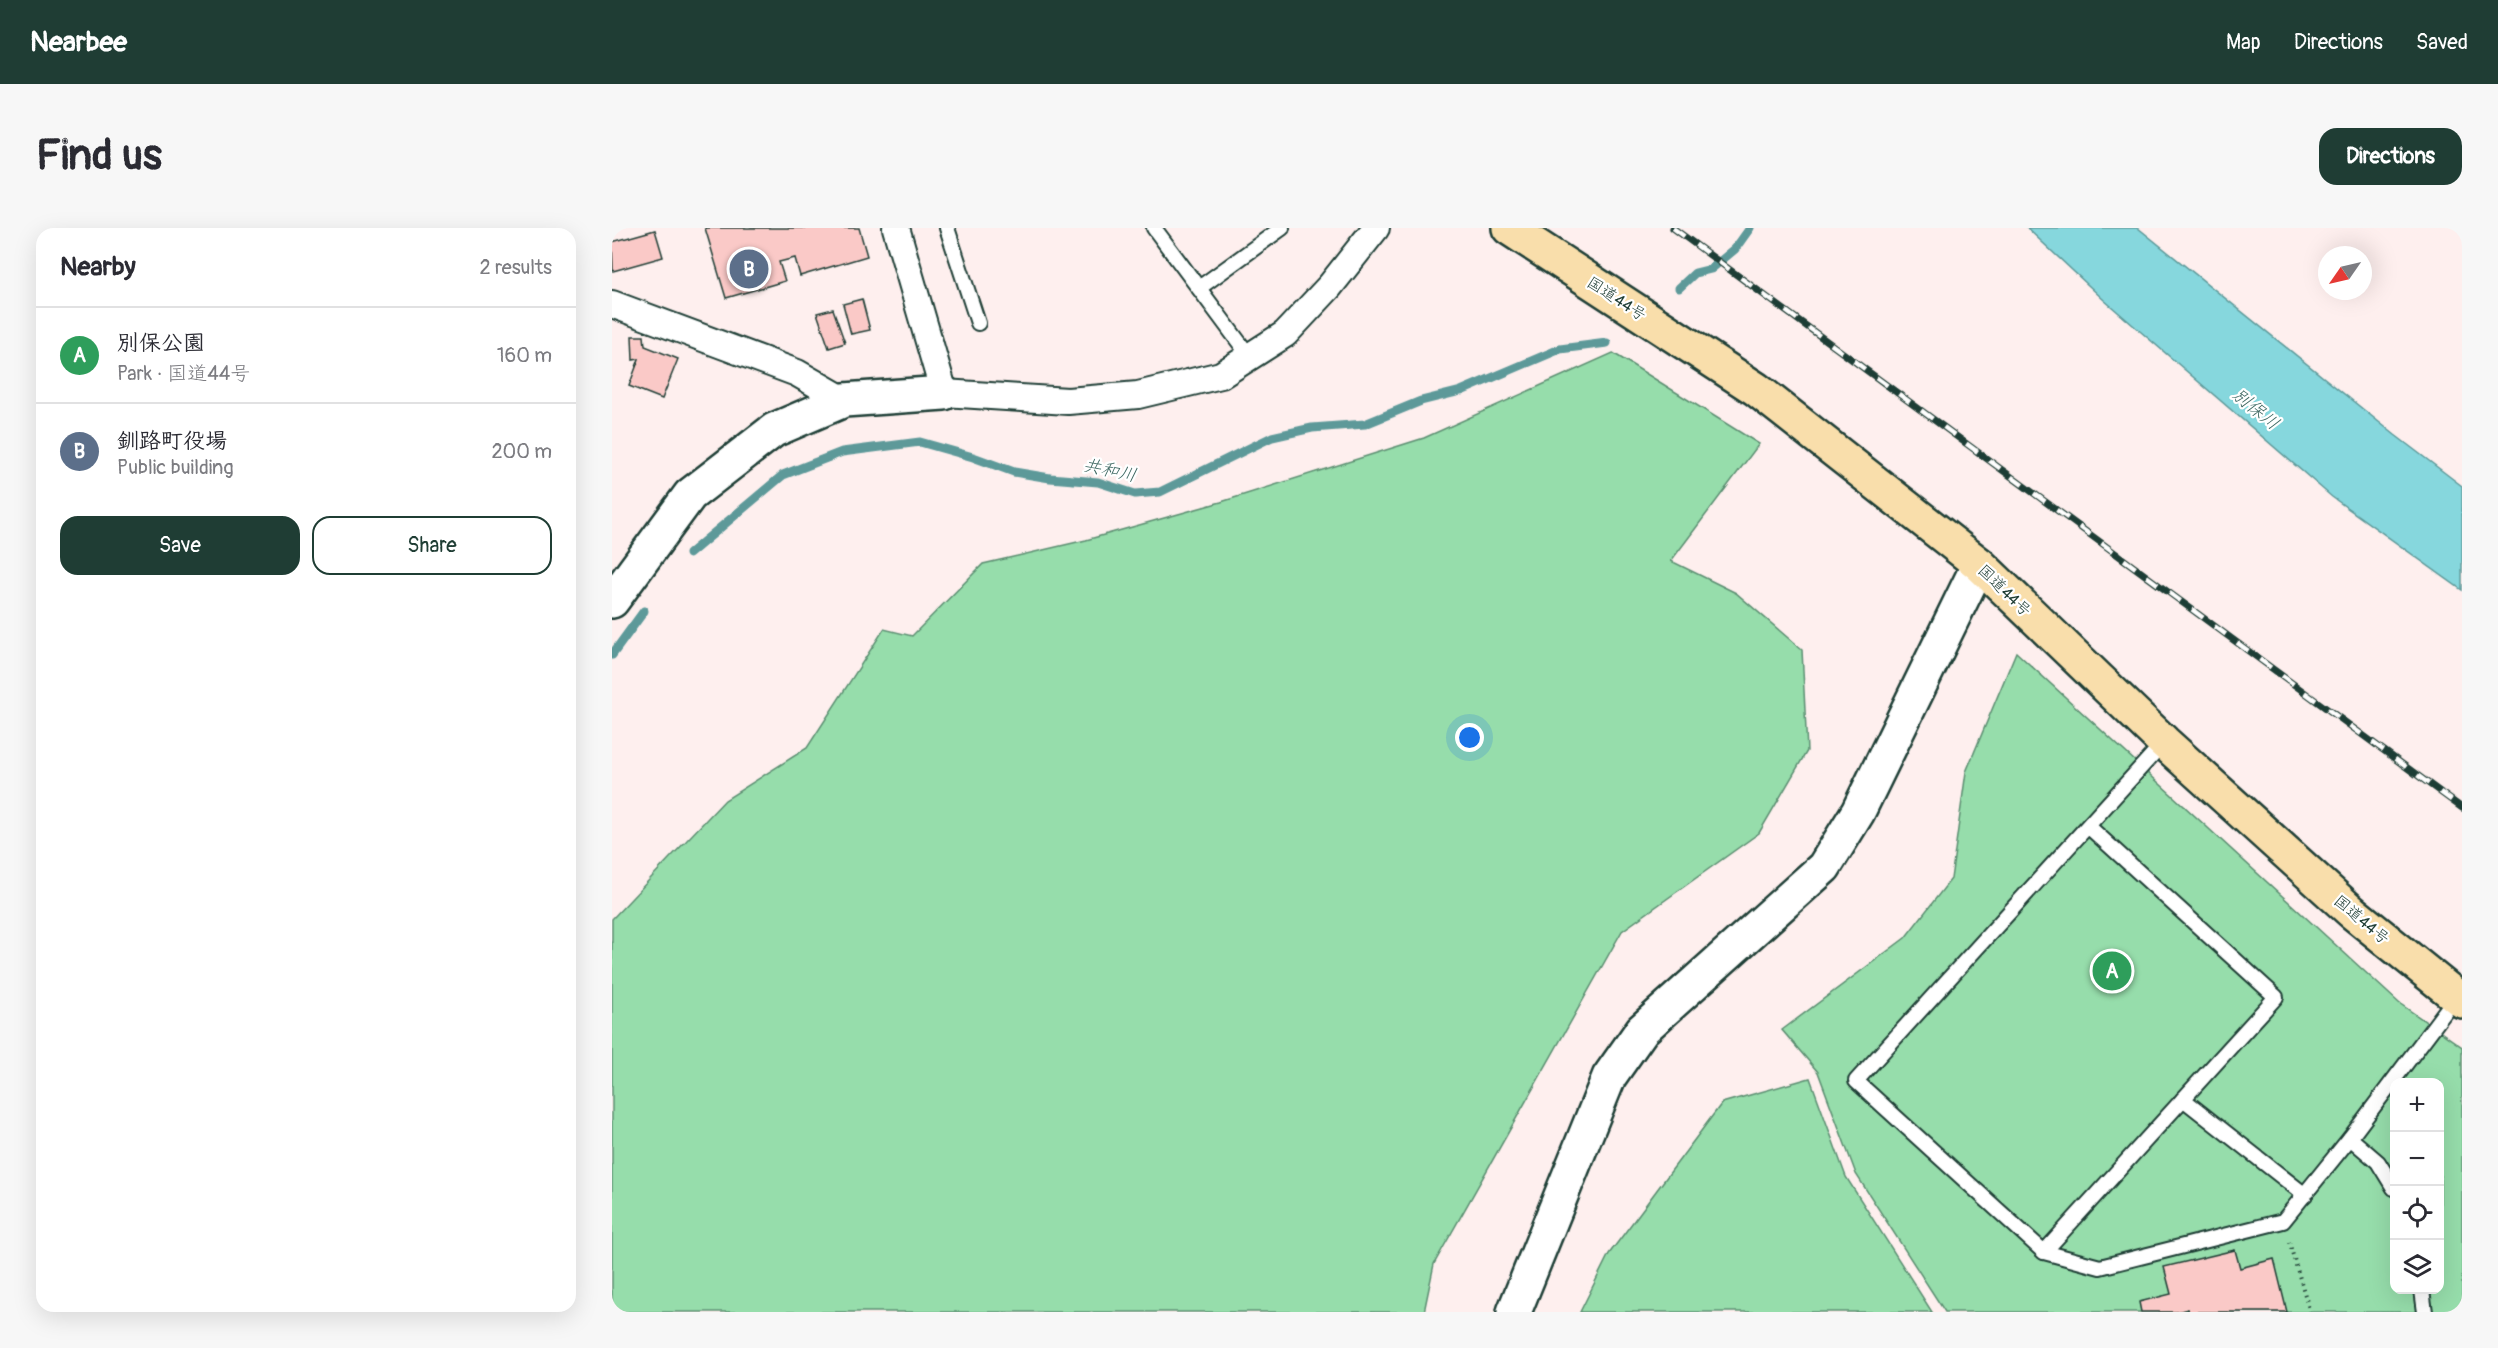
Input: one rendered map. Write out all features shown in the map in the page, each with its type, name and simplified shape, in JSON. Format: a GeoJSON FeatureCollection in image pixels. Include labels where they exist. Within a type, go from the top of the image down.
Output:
{"type":"FeatureCollection","features":[{"type":"Feature","properties":{"kind":"highway","name":"国道44号"},"geometry":{"type":"LineString","coordinates":[[1509,228],[1756,389],[1979,564],[2164,742],[2352,912],[2459,999]]}},
{"type":"Feature","properties":{"kind":"street"},"geometry":{"type":"LineString","coordinates":[[896,228],[944,393]]}},
{"type":"Feature","properties":{"kind":"street"},"geometry":{"type":"LineString","coordinates":[[612,601],[690,495],[774,430],[844,400],[944,393],[1068,401],[1138,395],[1221,375],[1285,334],[1330,286],[1376,228]]}},
{"type":"Feature","properties":{"kind":"street"},"geometry":{"type":"LineString","coordinates":[[612,304],[797,373],[844,400]]}},
{"type":"Feature","properties":{"kind":"street"},"geometry":{"type":"LineString","coordinates":[[1514,1312],[1609,1077],[1642,1030],[1824,867],[1858,812],[1979,564]]}},
{"type":"Feature","properties":{"kind":"lane"},"geometry":{"type":"LineString","coordinates":[[947,228],[978,323]]}},
{"type":"Feature","properties":{"kind":"lane"},"geometry":{"type":"LineString","coordinates":[[1154,228],[1250,357]]}},
{"type":"Feature","properties":{"kind":"lane"},"geometry":{"type":"LineString","coordinates":[[1199,288],[1282,228]]}},
{"type":"Feature","properties":{"kind":"lane"},"geometry":{"type":"LineString","coordinates":[[2164,742],[1856,1081],[2044,1252],[2100,1267],[2283,1221],[2306,1195],[2459,999]]}},
{"type":"Feature","properties":{"kind":"lane"},"geometry":{"type":"LineString","coordinates":[[2044,1252],[2276,997],[2088,826]]}},
{"type":"Feature","properties":{"kind":"lane"},"geometry":{"type":"LineString","coordinates":[[2183,1099],[2306,1195]]}},
{"type":"Feature","properties":{"kind":"lane"},"geometry":{"type":"LineString","coordinates":[[2350,1138],[2378,1162],[2393,1186]]}},
{"type":"Feature","properties":{"kind":"lane"},"geometry":{"type":"LineString","coordinates":[[2423,1294],[2426,1312]]}},
{"type":"Feature","properties":{"kind":"path"},"geometry":{"type":"LineString","coordinates":[[2283,1221],[2310,1312]]}},
{"type":"Feature","properties":{"kind":"green space"},"geometry":{"type":"Polygon","coordinates":[[[1613,353],[1759,444],[1671,561],[1736,593],[1802,650],[1807,751],[1759,833],[1622,931],[1434,1264],[1424,1312],[612,1312],[612,919],[725,800],[807,748],[884,629],[912,636],[983,564],[1086,540],[1221,502],[1424,438],[1613,353]]]}},
{"type":"Feature","properties":{"kind":"green space"},"geometry":{"type":"Polygon","coordinates":[[[2016,652],[2399,1003],[2462,1047],[2462,1312],[1945,1312],[1856,1174],[1818,1072],[1782,1030],[1905,938],[1951,879],[1966,772],[2016,652]]]}},
{"type":"Feature","properties":{"kind":"green space"},"geometry":{"type":"Polygon","coordinates":[[[1810,1078],[1846,1177],[1932,1312],[1580,1312],[1609,1254],[1722,1103],[1810,1078]]]}},
{"type":"Feature","properties":{"kind":"water","name":"別保川"},"geometry":{"type":"Polygon","coordinates":[[[2027,228],[2138,228],[2395,435],[2462,486],[2462,590],[2332,497],[2104,300],[2027,228]]]}},
{"type":"Feature","properties":{"kind":"building"},"geometry":{"type":"Polygon","coordinates":[[[705,228],[859,228],[867,256],[800,276],[795,258],[779,262],[785,281],[726,298],[705,228]]]}},
{"type":"Feature","properties":{"kind":"building"},"geometry":{"type":"Polygon","coordinates":[[[655,230],[663,257],[613,271],[612,242],[655,230]]]}},
{"type":"Feature","properties":{"kind":"building"},"geometry":{"type":"Polygon","coordinates":[[[862,299],[870,330],[851,334],[843,304],[862,299]]]}},
{"type":"Feature","properties":{"kind":"building"},"geometry":{"type":"Polygon","coordinates":[[[833,309],[845,343],[829,348],[817,313],[833,309]]]}},
{"type":"Feature","properties":{"kind":"building"},"geometry":{"type":"Polygon","coordinates":[[[632,336],[644,336],[645,346],[678,359],[662,399],[629,386],[639,359],[633,360],[632,336]]]}},
{"type":"Feature","properties":{"kind":"building"},"geometry":{"type":"Polygon","coordinates":[[[2235,1250],[2240,1268],[2274,1259],[2287,1312],[2189,1312],[2188,1309],[2177,1312],[2141,1312],[2139,1302],[2171,1294],[2164,1267],[2235,1250]]]}},
{"type":"Feature","properties":{"kind":"waterway","name":"共和川"},"geometry":{"type":"LineString","coordinates":[[1679,288],[1695,273],[1711,269],[1735,249],[1750,228]]}},
{"type":"Feature","properties":{"kind":"waterway","name":"共和川"},"geometry":{"type":"LineString","coordinates":[[689,554],[783,475],[842,452],[920,442],[973,457],[1014,472],[1098,482],[1135,494],[1160,492],[1272,437],[1312,428],[1365,424],[1421,401],[1461,391],[1560,349],[1607,343]]}},
{"type":"Feature","properties":{"kind":"waterway","name":"共和川"},"geometry":{"type":"LineString","coordinates":[[612,655],[644,611]]}},
{"type":"Feature","properties":{"kind":"railway"},"geometry":{"type":"LineString","coordinates":[[1673,228],[2462,808]]}},
{"type":"Feature","properties":{"kind":"place","name":"釧路町役場"},"geometry":{"type":"Point","coordinates":[749,269]}},
{"type":"Feature","properties":{"kind":"place","name":"別保公園"},"geometry":{"type":"Point","coordinates":[2112,971]}}]}
